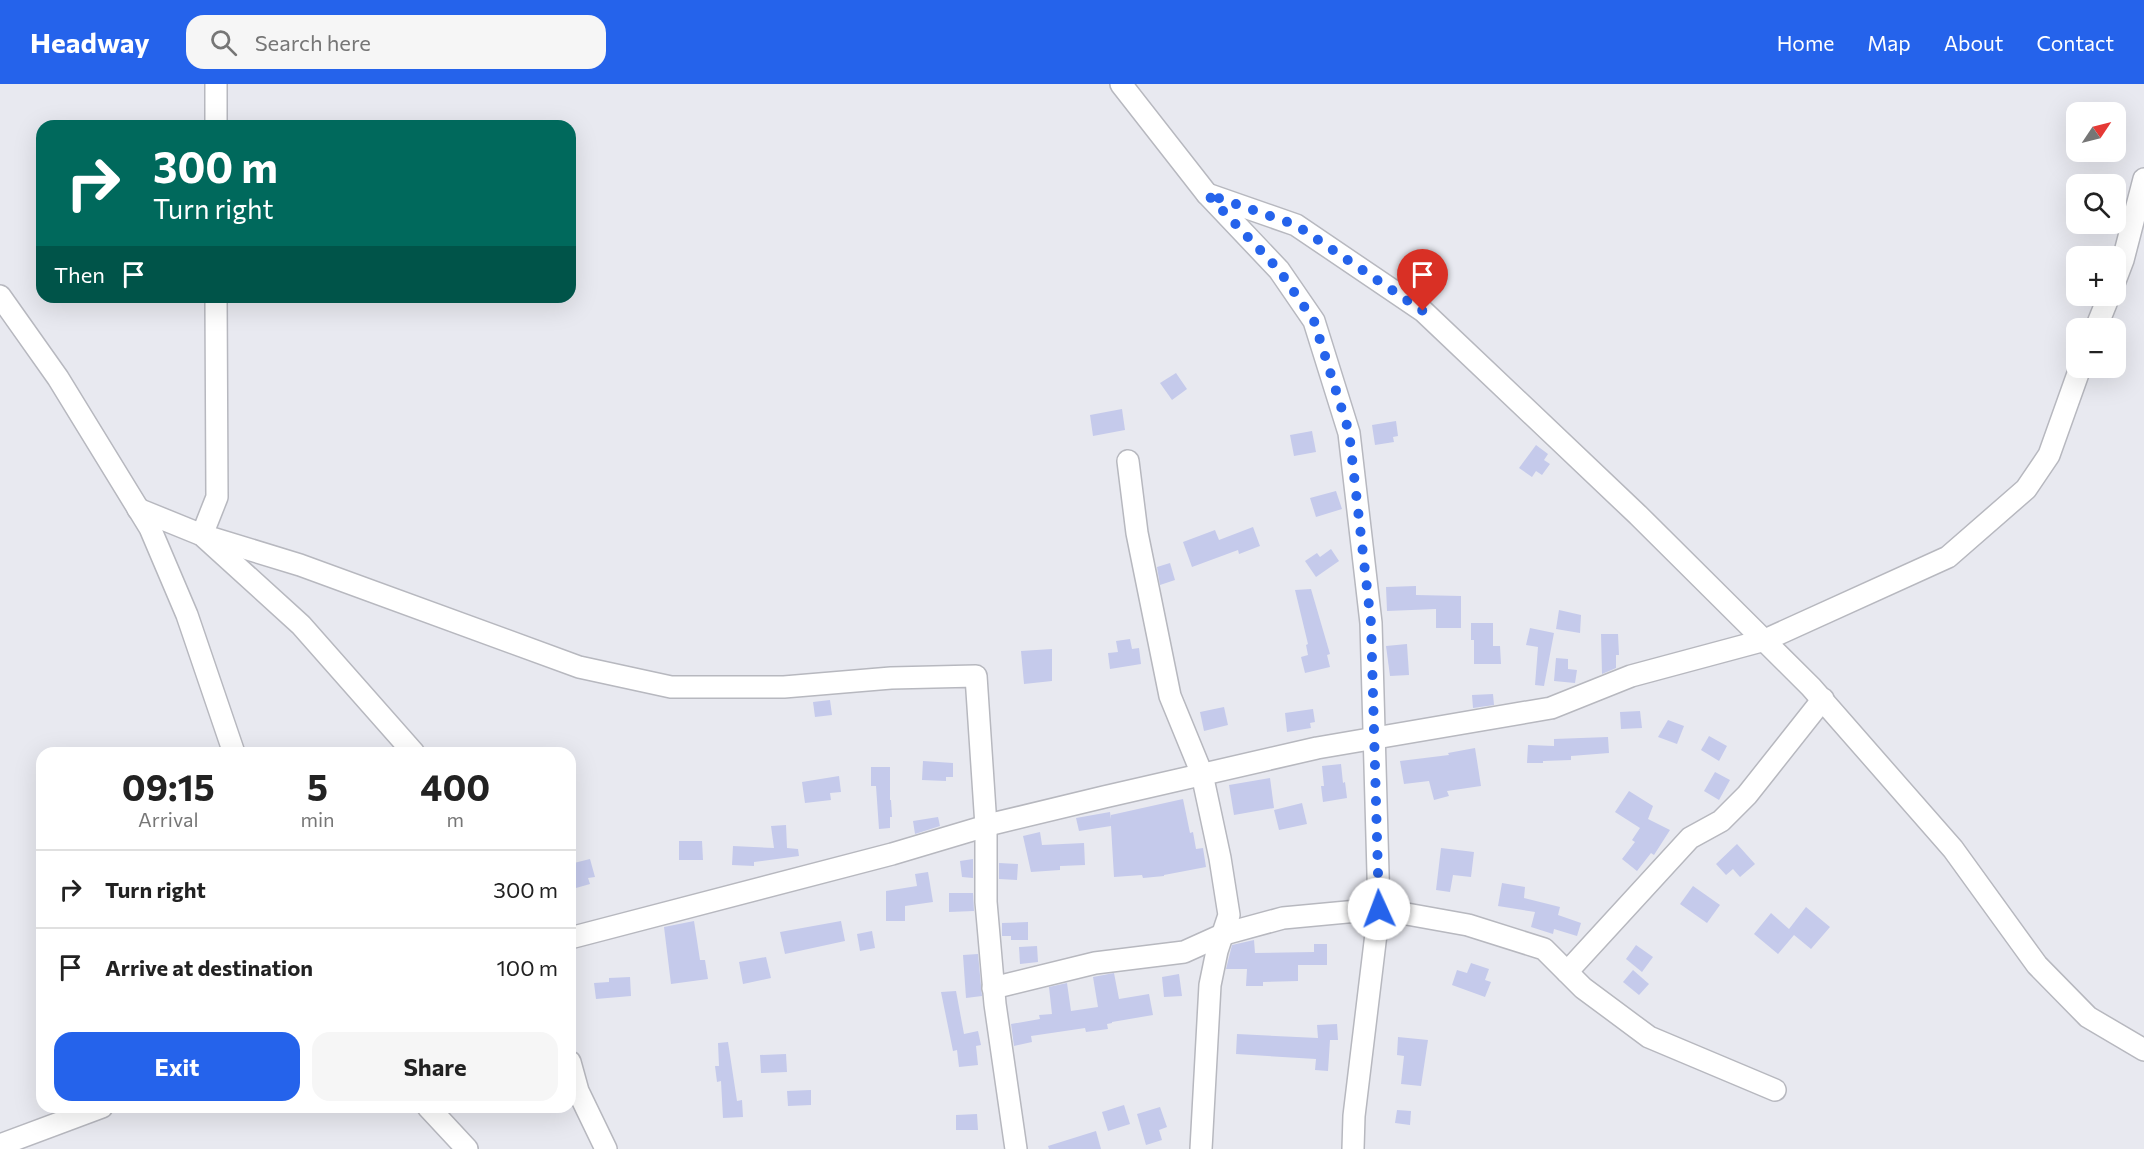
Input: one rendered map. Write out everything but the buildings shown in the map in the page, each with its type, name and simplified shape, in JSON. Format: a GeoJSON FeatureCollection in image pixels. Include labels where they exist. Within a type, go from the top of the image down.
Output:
{"type":"FeatureCollection","features":[{"type":"Feature","properties":{"kind":"street"},"geometry":{"type":"LineString","coordinates":[[216,84],[216,120]]}},
{"type":"Feature","properties":{"kind":"street"},"geometry":{"type":"LineString","coordinates":[[1121,84],[1207,194],[1279,270],[1314,321],[1349,432],[1371,623],[1379,909],[1354,1116],[1353,1149]]}},
{"type":"Feature","properties":{"kind":"street"},"geometry":{"type":"LineString","coordinates":[[2126,248],[2144,179]]}},
{"type":"Feature","properties":{"kind":"street"},"geometry":{"type":"LineString","coordinates":[[1207,194],[1296,225],[1423,311],[1638,515],[1823,699],[1953,849],[2037,965],[2088,1017],[2144,1050]]}},
{"type":"Feature","properties":{"kind":"street"},"geometry":{"type":"LineString","coordinates":[[0,296],[58,378],[150,528],[187,615],[232,747]]}},
{"type":"Feature","properties":{"kind":"street"},"geometry":{"type":"LineString","coordinates":[[201,535],[217,497],[216,303]]}},
{"type":"Feature","properties":{"kind":"street"},"geometry":{"type":"LineString","coordinates":[[576,936],[892,854],[986,825],[1202,774],[1317,748],[1551,708],[1631,676],[1765,640],[1947,557],[2026,489],[2049,455],[2076,378]]}},
{"type":"Feature","properties":{"kind":"street"},"geometry":{"type":"LineString","coordinates":[[1128,461],[1137,533],[1170,696],[1202,774],[1220,858],[1229,915],[1217,951],[1210,985],[1201,1149]]}},
{"type":"Feature","properties":{"kind":"street"},"geometry":{"type":"LineString","coordinates":[[138,509],[201,535],[300,565],[579,668],[671,687],[784,687],[891,678],[976,676],[986,825],[986,902],[993,988],[1016,1149]]}},
{"type":"Feature","properties":{"kind":"street"},"geometry":{"type":"LineString","coordinates":[[201,535],[301,625],[409,747]]}},
{"type":"Feature","properties":{"kind":"street"},"geometry":{"type":"LineString","coordinates":[[1567,972],[1690,837],[1721,821],[1747,795],[1823,699]]}},
{"type":"Feature","properties":{"kind":"street"},"geometry":{"type":"LineString","coordinates":[[993,988],[1095,963],[1184,952],[1224,934],[1283,918],[1379,909],[1468,925],[1544,949],[1583,988],[1649,1036],[1774,1090]]}},
{"type":"Feature","properties":{"kind":"street"},"geometry":{"type":"LineString","coordinates":[[576,1083],[606,1149]]}},
{"type":"Feature","properties":{"kind":"street"},"geometry":{"type":"LineString","coordinates":[[0,1146],[86,1113]]}},
{"type":"Feature","properties":{"kind":"street"},"geometry":{"type":"LineString","coordinates":[[434,1113],[467,1149]]}},
{"type":"Feature","properties":{"kind":"route"},"geometry":{"type":"LineString","coordinates":[[1379,909],[1371,623],[1349,432],[1314,321],[1279,270],[1207,194],[1296,225],[1423,311]]}}]}
